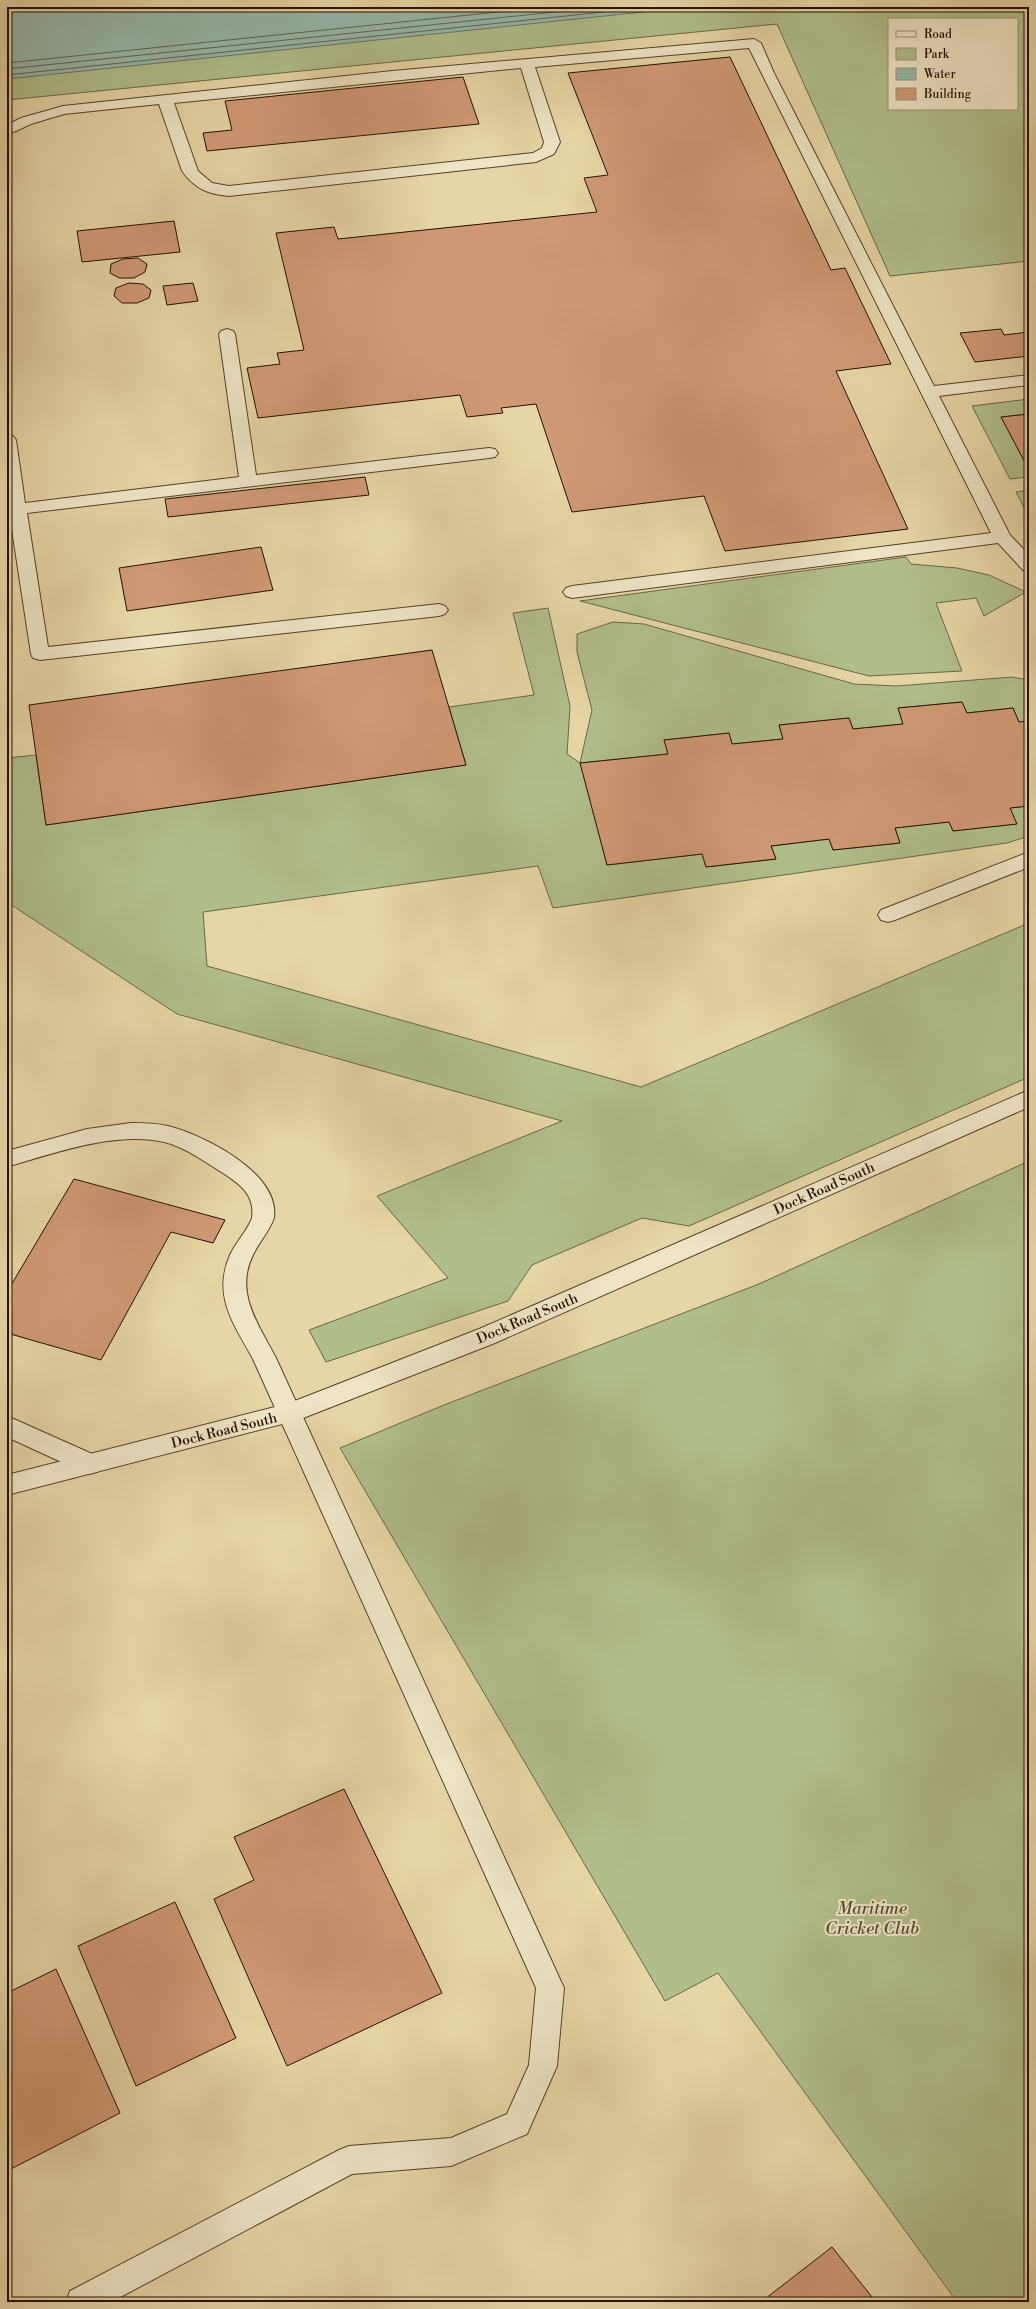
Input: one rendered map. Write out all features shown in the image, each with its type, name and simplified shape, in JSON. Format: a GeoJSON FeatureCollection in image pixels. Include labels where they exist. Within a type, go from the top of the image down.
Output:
{"type":"FeatureCollection","features":[{"type":"Feature","properties":{"kind":"street"},"geometry":{"type":"LineString","coordinates":[[7,131],[26,121],[63,110],[527,63],[754,43],[767,73],[1002,537],[1029,566]]}},
{"type":"Feature","properties":{"kind":"street"},"geometry":{"type":"LineString","coordinates":[[165,99],[190,171],[196,180],[206,188],[229,191],[536,157],[549,151],[552,142],[527,63]]}},
{"type":"Feature","properties":{"kind":"street"},"geometry":{"type":"LineString","coordinates":[[227,334],[248,482]]}},
{"type":"Feature","properties":{"kind":"street"},"geometry":{"type":"LineString","coordinates":[[929,392],[1029,380]]}},
{"type":"Feature","properties":{"kind":"street"},"geometry":{"type":"LineString","coordinates":[[7,440],[40,654],[440,610]]}},
{"type":"Feature","properties":{"kind":"street"},"geometry":{"type":"LineString","coordinates":[[18,509],[489,453]]}},
{"type":"Feature","properties":{"kind":"street"},"geometry":{"type":"LineString","coordinates":[[572,592],[1002,537]]}},
{"type":"Feature","properties":{"kind":"street"},"geometry":{"type":"LineString","coordinates":[[888,916],[1029,859]]}},
{"type":"Feature","properties":{"kind":"street","name":"Dock Road South"},"geometry":{"type":"LineString","coordinates":[[7,1485],[290,1414],[487,1336],[1029,1098]]}},
{"type":"Feature","properties":{"kind":"street"},"geometry":{"type":"LineString","coordinates":[[7,1159],[47,1146],[90,1137],[132,1131],[167,1134],[215,1156],[256,1184],[264,1203],[263,1222],[241,1255],[234,1277],[234,1297],[290,1414],[550,1988],[543,2066],[516,2124],[451,2152],[349,2160],[81,2302]]}},
{"type":"Feature","properties":{"kind":"street"},"geometry":{"type":"LineString","coordinates":[[7,1426],[90,1464]]}},
{"type":"Feature","properties":{"kind":"green space"},"geometry":{"type":"Polygon","coordinates":[[[7,7],[1029,7],[1029,261],[890,276],[777,24],[7,100],[7,7]]]}},
{"type":"Feature","properties":{"kind":"green space"},"geometry":{"type":"Polygon","coordinates":[[[1029,399],[1029,414],[1001,417],[1029,470],[1029,477],[1010,479],[972,406],[1029,399]]]}},
{"type":"Feature","properties":{"kind":"green space"},"geometry":{"type":"Polygon","coordinates":[[[1029,490],[1029,517],[1016,492],[1029,490]]]}},
{"type":"Feature","properties":{"kind":"green space"},"geometry":{"type":"Polygon","coordinates":[[[906,557],[911,564],[957,568],[989,575],[1026,592],[984,616],[976,598],[936,603],[962,671],[869,676],[580,601],[906,557]]]}},
{"type":"Feature","properties":{"kind":"green space"},"geometry":{"type":"Polygon","coordinates":[[[548,608],[570,706],[567,754],[580,763],[592,710],[577,652],[577,634],[613,622],[644,624],[854,684],[897,686],[1012,677],[1029,680],[1029,721],[1019,722],[1013,708],[967,713],[962,702],[898,708],[903,724],[853,729],[849,718],[779,725],[783,739],[732,744],[729,733],[664,740],[668,754],[581,763],[607,865],[702,854],[706,867],[776,859],[771,846],[829,839],[833,850],[900,843],[895,828],[949,822],[953,831],[1016,824],[1010,808],[1029,806],[1029,836],[1007,843],[553,908],[538,866],[203,912],[207,966],[641,1087],[1029,923],[1029,1077],[689,1226],[642,1218],[532,1265],[508,1301],[326,1362],[309,1330],[448,1278],[377,1196],[562,1121],[177,1014],[7,902],[7,758],[36,755],[46,825],[466,765],[449,707],[534,695],[513,613],[548,608]]]}},
{"type":"Feature","properties":{"kind":"green space","name":"Maritime Cricket Club"},"geometry":{"type":"Polygon","coordinates":[[[1029,1161],[1029,2302],[957,2302],[718,1973],[665,2001],[340,1448],[444,1405],[759,1284],[1029,1161]]]}},
{"type":"Feature","properties":{"kind":"water"},"geometry":{"type":"Polygon","coordinates":[[[7,7],[690,7],[7,79],[7,7]]]}},
{"type":"Feature","properties":{"kind":"building"},"geometry":{"type":"Polygon","coordinates":[[[730,57],[831,270],[845,268],[891,364],[836,371],[908,529],[725,551],[704,496],[572,512],[536,404],[501,408],[503,413],[467,417],[460,395],[258,418],[247,368],[280,364],[277,353],[304,350],[276,233],[334,227],[338,239],[597,212],[584,178],[608,175],[568,73],[730,57]]]}},
{"type":"Feature","properties":{"kind":"building"},"geometry":{"type":"Polygon","coordinates":[[[463,77],[479,124],[207,151],[203,133],[232,130],[225,101],[463,77]]]}},
{"type":"Feature","properties":{"kind":"building"},"geometry":{"type":"Polygon","coordinates":[[[174,221],[180,252],[82,262],[77,231],[174,221]]]}},
{"type":"Feature","properties":{"kind":"building"},"geometry":{"type":"Polygon","coordinates":[[[138,258],[147,264],[145,272],[134,278],[119,278],[110,273],[111,264],[123,259],[138,258]]]}},
{"type":"Feature","properties":{"kind":"building"},"geometry":{"type":"Polygon","coordinates":[[[129,283],[143,284],[151,290],[149,298],[137,303],[122,303],[114,296],[116,288],[129,283]]]}},
{"type":"Feature","properties":{"kind":"building"},"geometry":{"type":"Polygon","coordinates":[[[193,283],[198,301],[167,305],[163,286],[193,283]]]}},
{"type":"Feature","properties":{"kind":"building"},"geometry":{"type":"Polygon","coordinates":[[[1001,329],[1004,335],[1029,332],[1029,356],[975,362],[960,333],[1001,329]]]}},
{"type":"Feature","properties":{"kind":"building"},"geometry":{"type":"Polygon","coordinates":[[[1029,414],[1029,470],[1001,417],[1029,414]]]}},
{"type":"Feature","properties":{"kind":"building"},"geometry":{"type":"Polygon","coordinates":[[[365,477],[369,495],[168,517],[165,499],[365,477]]]}},
{"type":"Feature","properties":{"kind":"building"},"geometry":{"type":"Polygon","coordinates":[[[261,547],[273,590],[127,611],[119,568],[261,547]]]}},
{"type":"Feature","properties":{"kind":"building"},"geometry":{"type":"Polygon","coordinates":[[[432,650],[466,765],[46,825],[29,705],[432,650]]]}},
{"type":"Feature","properties":{"kind":"building"},"geometry":{"type":"Polygon","coordinates":[[[962,702],[967,713],[1013,708],[1019,722],[1029,721],[1029,806],[1010,808],[1017,824],[953,831],[949,822],[895,828],[900,843],[833,850],[829,839],[771,846],[776,859],[706,867],[702,854],[607,865],[580,763],[668,754],[664,740],[729,733],[732,744],[783,739],[779,725],[849,718],[853,729],[903,724],[898,708],[962,702]]]}},
{"type":"Feature","properties":{"kind":"building"},"geometry":{"type":"Polygon","coordinates":[[[74,1179],[225,1220],[213,1243],[171,1232],[101,1360],[7,1333],[7,1292],[74,1179]]]}},
{"type":"Feature","properties":{"kind":"building"},"geometry":{"type":"Polygon","coordinates":[[[344,1789],[442,1993],[287,2066],[214,1899],[254,1880],[234,1837],[344,1789]]]}},
{"type":"Feature","properties":{"kind":"building"},"geometry":{"type":"Polygon","coordinates":[[[175,1902],[236,2038],[136,2086],[78,1946],[175,1902]]]}},
{"type":"Feature","properties":{"kind":"building"},"geometry":{"type":"Polygon","coordinates":[[[56,1969],[120,2113],[7,2171],[7,1993],[56,1969]]]}},
{"type":"Feature","properties":{"kind":"building"},"geometry":{"type":"Polygon","coordinates":[[[832,2247],[876,2302],[761,2302],[832,2247]]]}}]}
